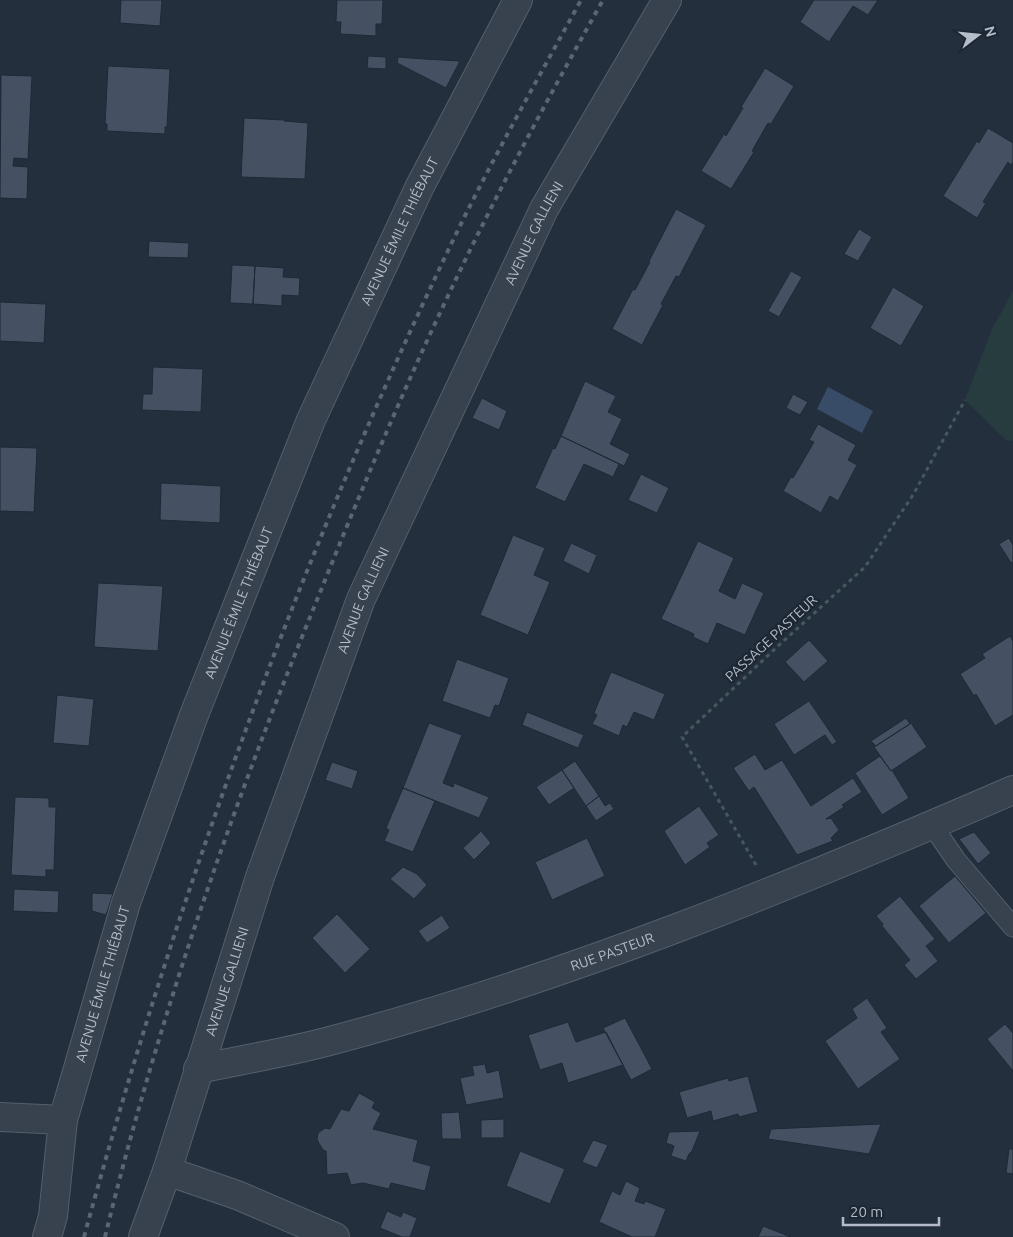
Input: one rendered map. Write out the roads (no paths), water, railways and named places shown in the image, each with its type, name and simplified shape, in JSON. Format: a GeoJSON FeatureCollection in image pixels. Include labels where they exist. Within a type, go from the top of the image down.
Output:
{"type":"FeatureCollection","features":[{"type":"Feature","properties":{"kind":"street","name":"AVENUE ÉMILE THIÉBAUT"},"geometry":{"type":"LineString","coordinates":[[47,1237],[53,1216],[63,1120],[126,903],[194,714],[310,420],[420,186],[518,0]]}},
{"type":"Feature","properties":{"kind":"street","name":"AVENUE GALLIENI"},"geometry":{"type":"LineString","coordinates":[[143,1237],[168,1171],[198,1069],[260,877],[361,598],[544,209],[667,0]]}},
{"type":"Feature","properties":{"kind":"street","name":"RUE PASTEUR"},"geometry":{"type":"LineString","coordinates":[[198,1069],[324,1042],[433,1012],[672,930],[772,892],[1013,790]]}},
{"type":"Feature","properties":{"kind":"street"},"geometry":{"type":"LineString","coordinates":[[0,1117],[63,1120]]}},
{"type":"Feature","properties":{"kind":"street"},"geometry":{"type":"LineString","coordinates":[[168,1171],[237,1194],[335,1237]]}},
{"type":"Feature","properties":{"kind":"lane"},"geometry":{"type":"LineString","coordinates":[[932,825],[956,860],[1013,927]]}},
{"type":"Feature","properties":{"kind":"water"},"geometry":{"type":"Polygon","coordinates":[[[828,387],[873,411],[862,433],[817,409],[828,387]]]}},
{"type":"Feature","properties":{"kind":"railway"},"geometry":{"type":"LineString","coordinates":[[84,1237],[158,985],[199,861],[289,615],[391,374],[446,255],[495,158],[581,0]]}},
{"type":"Feature","properties":{"kind":"railway"},"geometry":{"type":"LineString","coordinates":[[105,1237],[149,1075],[199,914],[255,756],[317,600],[380,448],[447,298],[522,148],[603,0]]}}]}
